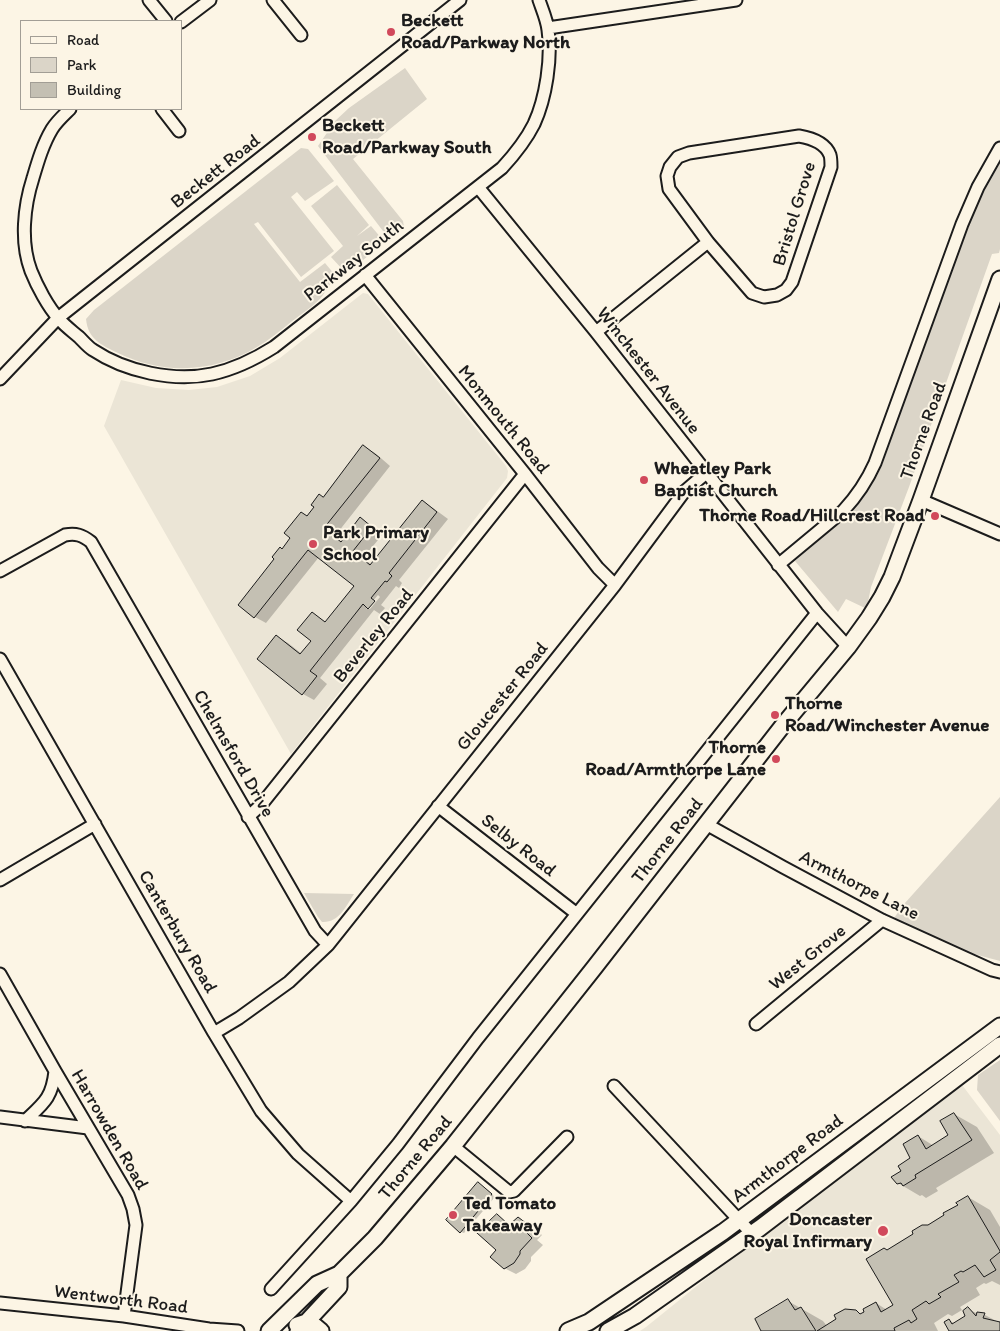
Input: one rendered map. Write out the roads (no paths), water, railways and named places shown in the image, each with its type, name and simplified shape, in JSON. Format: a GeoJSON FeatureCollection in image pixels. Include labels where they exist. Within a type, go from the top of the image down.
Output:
{"type":"FeatureCollection","features":[{"type":"Feature","properties":{"kind":"street"},"geometry":{"type":"LineString","coordinates":[[149,0],[165,20]]}},
{"type":"Feature","properties":{"kind":"street"},"geometry":{"type":"LineString","coordinates":[[182,21],[210,0]]}},
{"type":"Feature","properties":{"kind":"street"},"geometry":{"type":"LineString","coordinates":[[273,0],[301,35]]}},
{"type":"Feature","properties":{"kind":"street","name":"Beckett Road"},"geometry":{"type":"LineString","coordinates":[[0,379],[58,318],[460,0]]}},
{"type":"Feature","properties":{"kind":"street","name":"Parkway South"},"geometry":{"type":"LineString","coordinates":[[69,110],[53,127],[41,150],[28,191],[24,214],[25,243],[30,269],[41,293],[58,318],[92,350],[115,361],[159,376],[192,377],[212,374],[255,359],[274,347],[502,168],[517,151],[534,124],[542,100],[547,73],[548,28],[539,0]]}},
{"type":"Feature","properties":{"kind":"street"},"geometry":{"type":"LineString","coordinates":[[548,28],[736,0]]}},
{"type":"Feature","properties":{"kind":"street"},"geometry":{"type":"LineString","coordinates":[[163,110],[179,131]]}},
{"type":"Feature","properties":{"kind":"street","name":"Bristol Grove"},"geometry":{"type":"LineString","coordinates":[[799,136],[811,138],[822,143],[830,154],[831,167],[792,282],[786,290],[777,296],[764,297],[752,293],[708,242],[669,189],[667,176],[670,167],[678,157],[689,153],[799,136]]}},
{"type":"Feature","properties":{"kind":"street","name":"Thorne Road"},"geometry":{"type":"LineString","coordinates":[[778,564],[843,510],[852,501],[868,478],[962,224],[978,187],[1000,148]]}},
{"type":"Feature","properties":{"kind":"street","name":"Winchester Avenue"},"geometry":{"type":"LineString","coordinates":[[478,186],[596,332],[778,564],[848,647]]}},
{"type":"Feature","properties":{"kind":"street"},"geometry":{"type":"LineString","coordinates":[[596,332],[708,242]]}},
{"type":"Feature","properties":{"kind":"street","name":"Monmouth Road"},"geometry":{"type":"LineString","coordinates":[[365,275],[598,568],[615,585]]}},
{"type":"Feature","properties":{"kind":"street","name":"Thorne Road"},"geometry":{"type":"LineString","coordinates":[[270,1331],[317,1284],[339,1274],[375,1238],[454,1146],[869,618],[892,578],[1000,279]]}},
{"type":"Feature","properties":{"kind":"street","name":"Gloucester Road"},"geometry":{"type":"LineString","coordinates":[[328,945],[615,585],[684,492],[706,473]]}},
{"type":"Feature","properties":{"kind":"street","name":"Beverley Road"},"geometry":{"type":"LineString","coordinates":[[248,817],[261,805],[525,474]]}},
{"type":"Feature","properties":{"kind":"street"},"geometry":{"type":"LineString","coordinates":[[921,500],[1000,534]]}},
{"type":"Feature","properties":{"kind":"street","name":"Chelmsford Drive"},"geometry":{"type":"LineString","coordinates":[[0,571],[65,535],[75,533],[91,542],[315,931],[328,945]]}},
{"type":"Feature","properties":{"kind":"street","name":"Thorne Road"},"geometry":{"type":"LineString","coordinates":[[271,1288],[351,1201],[398,1144],[478,1038],[817,612]]}},
{"type":"Feature","properties":{"kind":"street","name":"Canterbury Road"},"geometry":{"type":"LineString","coordinates":[[0,659],[214,1033],[261,1111],[298,1154],[351,1201]]}},
{"type":"Feature","properties":{"kind":"street","name":"Selby Road"},"geometry":{"type":"LineString","coordinates":[[438,806],[577,914]]}},
{"type":"Feature","properties":{"kind":"street"},"geometry":{"type":"LineString","coordinates":[[0,880],[95,824]]}},
{"type":"Feature","properties":{"kind":"street","name":"Armthorpe Lane"},"geometry":{"type":"LineString","coordinates":[[706,824],[882,920],[1000,972]]}},
{"type":"Feature","properties":{"kind":"street","name":"West Grove"},"geometry":{"type":"LineString","coordinates":[[756,1024],[882,920]]}},
{"type":"Feature","properties":{"kind":"street"},"geometry":{"type":"LineString","coordinates":[[214,1033],[240,1018],[289,982],[328,945]]}},
{"type":"Feature","properties":{"kind":"street","name":"Harrowden Road"},"geometry":{"type":"LineString","coordinates":[[0,974],[54,1071],[128,1195],[133,1208],[136,1225],[124,1316]]}},
{"type":"Feature","properties":{"kind":"street","name":"Armthorpe Road"},"geometry":{"type":"LineString","coordinates":[[568,1331],[589,1322],[723,1232],[1000,1026]]}},
{"type":"Feature","properties":{"kind":"street","name":"Armthorpe Road"},"geometry":{"type":"LineString","coordinates":[[608,1331],[635,1316],[752,1234],[1000,1045]]}},
{"type":"Feature","properties":{"kind":"street"},"geometry":{"type":"LineString","coordinates":[[25,1120],[49,1096],[53,1085],[54,1071]]}},
{"type":"Feature","properties":{"kind":"street"},"geometry":{"type":"LineString","coordinates":[[614,1086],[752,1234]]}},
{"type":"Feature","properties":{"kind":"street"},"geometry":{"type":"LineString","coordinates":[[0,1117],[88,1128]]}},
{"type":"Feature","properties":{"kind":"street"},"geometry":{"type":"LineString","coordinates":[[454,1146],[508,1192],[514,1191],[567,1137]]}},
{"type":"Feature","properties":{"kind":"street","name":"Thorne Road"},"geometry":{"type":"LineString","coordinates":[[302,1327],[339,1287],[339,1274]]}},
{"type":"Feature","properties":{"kind":"street","name":"Wentworth Road"},"geometry":{"type":"LineString","coordinates":[[0,1303],[124,1316],[209,1329],[238,1331]]}},
{"type":"Feature","properties":{"kind":"street"},"geometry":{"type":"LineString","coordinates":[[275,1331],[315,1326],[320,1331]]}},
{"type":"Feature","properties":{"kind":"place","name":"Beckett Road/Parkway North"},"geometry":{"type":"Point","coordinates":[391,32]}},
{"type":"Feature","properties":{"kind":"place","name":"Beckett Road/Parkway South"},"geometry":{"type":"Point","coordinates":[312,137]}},
{"type":"Feature","properties":{"kind":"place","name":"Wheatley Park Baptist Church"},"geometry":{"type":"Point","coordinates":[644,480]}},
{"type":"Feature","properties":{"kind":"place","name":"Thorne Road/Hillcrest Road"},"geometry":{"type":"Point","coordinates":[935,516]}},
{"type":"Feature","properties":{"kind":"place","name":"Park Primary School"},"geometry":{"type":"Point","coordinates":[313,544]}},
{"type":"Feature","properties":{"kind":"place","name":"Thorne Road/Winchester Avenue"},"geometry":{"type":"Point","coordinates":[775,715]}},
{"type":"Feature","properties":{"kind":"place","name":"Thorne Road/Armthorpe Lane"},"geometry":{"type":"Point","coordinates":[776,759]}},
{"type":"Feature","properties":{"kind":"place","name":"Ted Tomato Takeaway"},"geometry":{"type":"Point","coordinates":[453,1215]}},
{"type":"Feature","properties":{"kind":"place","name":"Doncaster Royal Infirmary"},"geometry":{"type":"Point","coordinates":[883,1231]}}]}
